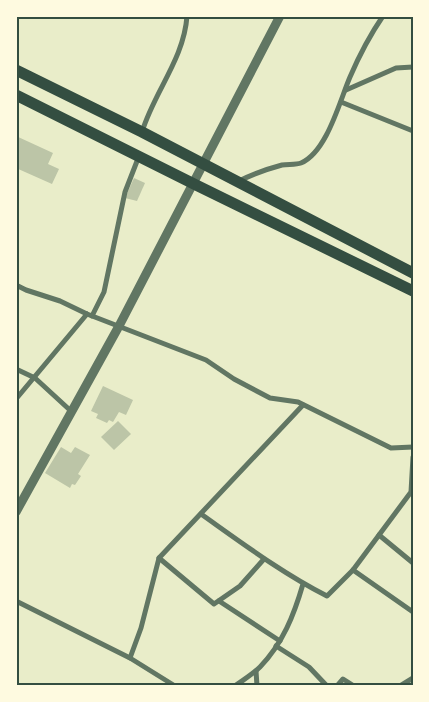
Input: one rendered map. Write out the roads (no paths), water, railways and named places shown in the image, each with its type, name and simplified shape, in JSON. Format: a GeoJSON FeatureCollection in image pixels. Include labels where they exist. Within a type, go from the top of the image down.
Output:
{"type":"FeatureCollection","features":[{"type":"Feature","properties":{"kind":"main road"},"geometry":{"type":"LineString","coordinates":[[16,70],[142,132],[413,273]]}},
{"type":"Feature","properties":{"kind":"main road"},"geometry":{"type":"LineString","coordinates":[[16,94],[413,291]]}},
{"type":"Feature","properties":{"kind":"street"},"geometry":{"type":"LineString","coordinates":[[142,132],[148,112],[172,70],[186,32],[187,16]]}},
{"type":"Feature","properties":{"kind":"street"},"geometry":{"type":"LineString","coordinates":[[16,512],[119,326],[280,16]]}},
{"type":"Feature","properties":{"kind":"street"},"geometry":{"type":"LineString","coordinates":[[236,182],[263,170],[300,163],[310,156],[330,127],[346,90],[349,78],[371,34],[383,16]]}},
{"type":"Feature","properties":{"kind":"street"},"geometry":{"type":"LineString","coordinates":[[346,90],[396,68],[413,67]]}},
{"type":"Feature","properties":{"kind":"street"},"geometry":{"type":"LineString","coordinates":[[341,102],[413,131]]}},
{"type":"Feature","properties":{"kind":"street"},"geometry":{"type":"LineString","coordinates":[[16,399],[90,315],[104,292],[125,192],[139,156]]}},
{"type":"Feature","properties":{"kind":"street"},"geometry":{"type":"LineString","coordinates":[[16,285],[26,290],[60,300],[90,315],[206,360],[234,379],[270,398],[298,402],[391,448],[413,447]]}},
{"type":"Feature","properties":{"kind":"street"},"geometry":{"type":"LineString","coordinates":[[16,369],[35,378],[72,412]]}},
{"type":"Feature","properties":{"kind":"street"},"geometry":{"type":"LineString","coordinates":[[130,658],[141,628],[159,558],[302,405]]}},
{"type":"Feature","properties":{"kind":"street"},"geometry":{"type":"LineString","coordinates":[[200,514],[264,559],[303,584],[327,596],[353,570],[412,492],[413,457]]}},
{"type":"Feature","properties":{"kind":"street"},"geometry":{"type":"LineString","coordinates":[[379,535],[413,563]]}},
{"type":"Feature","properties":{"kind":"street"},"geometry":{"type":"LineString","coordinates":[[159,558],[214,604],[240,586],[264,559]]}},
{"type":"Feature","properties":{"kind":"street"},"geometry":{"type":"LineString","coordinates":[[353,570],[413,612]]}},
{"type":"Feature","properties":{"kind":"street"},"geometry":{"type":"LineString","coordinates":[[235,686],[256,671],[280,641],[294,616],[303,584]]}},
{"type":"Feature","properties":{"kind":"street"},"geometry":{"type":"LineString","coordinates":[[16,601],[130,658],[175,686]]}},
{"type":"Feature","properties":{"kind":"street"},"geometry":{"type":"LineString","coordinates":[[218,601],[280,641]]}},
{"type":"Feature","properties":{"kind":"street"},"geometry":{"type":"LineString","coordinates":[[276,646],[308,667],[327,686]]}},
{"type":"Feature","properties":{"kind":"street"},"geometry":{"type":"LineString","coordinates":[[256,671],[257,686]]}},
{"type":"Feature","properties":{"kind":"street"},"geometry":{"type":"LineString","coordinates":[[400,686],[413,678]]}},
{"type":"Feature","properties":{"kind":"street"},"geometry":{"type":"LineString","coordinates":[[337,686],[343,679],[354,686]]}}]}
